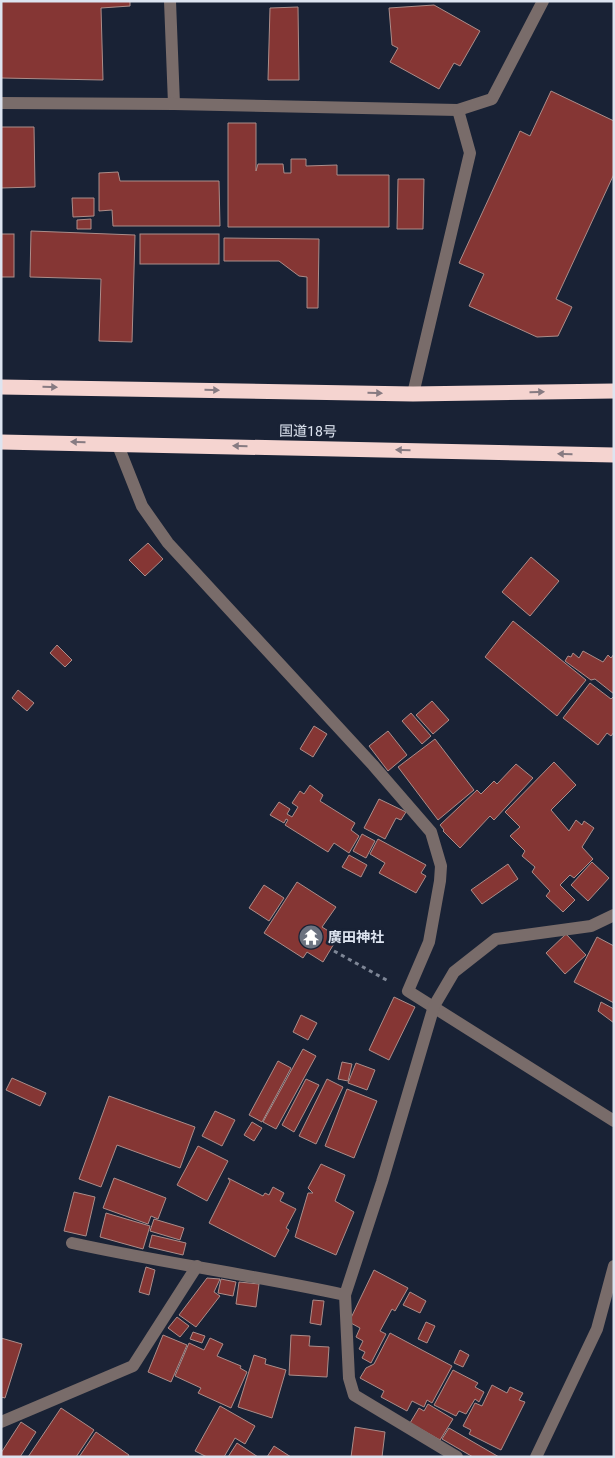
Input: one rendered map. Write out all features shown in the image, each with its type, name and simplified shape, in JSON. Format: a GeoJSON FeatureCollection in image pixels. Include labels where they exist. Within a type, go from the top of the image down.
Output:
{"type":"FeatureCollection","features":[{"type":"Feature","properties":{"kind":"highway"},"geometry":{"type":"LineString","coordinates":[[1,387],[413,394],[614,391]]}},
{"type":"Feature","properties":{"kind":"highway","name":"国道18号"},"geometry":{"type":"LineString","coordinates":[[1,442],[117,443],[614,456]]}},
{"type":"Feature","properties":{"kind":"street"},"geometry":{"type":"LineString","coordinates":[[170,1],[174,104]]}},
{"type":"Feature","properties":{"kind":"street"},"geometry":{"type":"LineString","coordinates":[[1,103],[174,104],[458,110],[492,99],[544,1]]}},
{"type":"Feature","properties":{"kind":"street"},"geometry":{"type":"LineString","coordinates":[[413,394],[470,153],[458,110]]}},
{"type":"Feature","properties":{"kind":"street"},"geometry":{"type":"LineString","coordinates":[[117,443],[142,506],[168,543],[373,765],[431,832],[441,866],[440,881],[429,942],[408,991],[614,1121]]}},
{"type":"Feature","properties":{"kind":"street"},"geometry":{"type":"LineString","coordinates":[[457,1457],[354,1395],[348,1378],[345,1295],[382,1182],[434,1006],[454,972],[496,939],[591,926],[614,915]]}},
{"type":"Feature","properties":{"kind":"street"},"geometry":{"type":"LineString","coordinates":[[72,1243],[134,1257],[197,1266],[345,1295]]}},
{"type":"Feature","properties":{"kind":"street"},"geometry":{"type":"LineString","coordinates":[[1,1422],[133,1366],[197,1266]]}},
{"type":"Feature","properties":{"kind":"street"},"geometry":{"type":"LineString","coordinates":[[536,1457],[597,1328],[614,1266]]}},
{"type":"Feature","properties":{"kind":"path"},"geometry":{"type":"LineString","coordinates":[[334,951],[408,991]]}},
{"type":"Feature","properties":{"kind":"building"},"geometry":{"type":"Polygon","coordinates":[[[1,1],[130,1],[130,6],[101,8],[103,80],[1,78],[1,1]]]}},
{"type":"Feature","properties":{"kind":"building"},"geometry":{"type":"Polygon","coordinates":[[[434,5],[480,31],[460,66],[454,63],[439,89],[390,62],[398,48],[392,45],[389,8],[434,5]]]}},
{"type":"Feature","properties":{"kind":"building"},"geometry":{"type":"Polygon","coordinates":[[[298,7],[299,80],[268,80],[270,8],[298,7]]]}},
{"type":"Feature","properties":{"kind":"building"},"geometry":{"type":"Polygon","coordinates":[[[551,91],[614,121],[614,174],[556,299],[572,307],[558,336],[537,337],[469,306],[484,274],[459,263],[520,131],[530,136],[551,91]]]}},
{"type":"Feature","properties":{"kind":"building"},"geometry":{"type":"Polygon","coordinates":[[[228,123],[256,123],[256,171],[258,164],[283,164],[284,173],[291,173],[291,159],[306,159],[306,166],[337,165],[337,175],[389,175],[389,227],[228,227],[228,123]]]}},
{"type":"Feature","properties":{"kind":"building"},"geometry":{"type":"Polygon","coordinates":[[[1,127],[34,127],[35,187],[1,188],[1,127]]]}},
{"type":"Feature","properties":{"kind":"building"},"geometry":{"type":"Polygon","coordinates":[[[118,172],[120,181],[219,181],[220,226],[113,226],[112,210],[99,211],[99,173],[118,172]]]}},
{"type":"Feature","properties":{"kind":"building"},"geometry":{"type":"Polygon","coordinates":[[[398,179],[424,179],[423,229],[397,229],[398,179]]]}},
{"type":"Feature","properties":{"kind":"building"},"geometry":{"type":"Polygon","coordinates":[[[72,198],[94,198],[94,216],[73,217],[72,198]]]}},
{"type":"Feature","properties":{"kind":"building"},"geometry":{"type":"Polygon","coordinates":[[[91,219],[91,229],[77,229],[77,220],[91,219]]]}},
{"type":"Feature","properties":{"kind":"building"},"geometry":{"type":"Polygon","coordinates":[[[31,231],[135,235],[132,342],[99,341],[101,279],[30,277],[31,231]]]}},
{"type":"Feature","properties":{"kind":"building"},"geometry":{"type":"Polygon","coordinates":[[[1,234],[14,234],[14,277],[1,277],[1,234]]]}},
{"type":"Feature","properties":{"kind":"building"},"geometry":{"type":"Polygon","coordinates":[[[140,234],[219,234],[219,264],[140,264],[140,234]]]}},
{"type":"Feature","properties":{"kind":"building"},"geometry":{"type":"Polygon","coordinates":[[[224,238],[319,239],[318,308],[307,308],[307,277],[299,276],[279,261],[224,261],[224,238]]]}},
{"type":"Feature","properties":{"kind":"building"},"geometry":{"type":"Polygon","coordinates":[[[148,543],[163,559],[145,576],[129,560],[148,543]]]}},
{"type":"Feature","properties":{"kind":"building"},"geometry":{"type":"Polygon","coordinates":[[[531,557],[559,581],[530,616],[502,592],[531,557]]]}},
{"type":"Feature","properties":{"kind":"building"},"geometry":{"type":"Polygon","coordinates":[[[513,621],[586,680],[557,716],[485,657],[513,621]]]}},
{"type":"Feature","properties":{"kind":"building"},"geometry":{"type":"Polygon","coordinates":[[[57,645],[72,660],[65,667],[50,653],[57,645]]]}},
{"type":"Feature","properties":{"kind":"building"},"geometry":{"type":"Polygon","coordinates":[[[583,651],[603,662],[608,655],[611,658],[614,654],[614,694],[595,679],[591,680],[565,661],[573,653],[579,658],[583,651]]]}},
{"type":"Feature","properties":{"kind":"building"},"geometry":{"type":"Polygon","coordinates":[[[590,683],[611,699],[614,696],[614,732],[611,736],[607,733],[598,745],[563,718],[590,683]]]}},
{"type":"Feature","properties":{"kind":"building"},"geometry":{"type":"Polygon","coordinates":[[[18,690],[34,703],[27,711],[12,698],[18,690]]]}},
{"type":"Feature","properties":{"kind":"building"},"geometry":{"type":"Polygon","coordinates":[[[432,701],[449,720],[433,734],[416,715],[432,701]]]}},
{"type":"Feature","properties":{"kind":"building"},"geometry":{"type":"Polygon","coordinates":[[[411,713],[431,736],[422,744],[402,721],[411,713]]]}},
{"type":"Feature","properties":{"kind":"building"},"geometry":{"type":"Polygon","coordinates":[[[314,726],[327,734],[313,757],[300,749],[314,726]]]}},
{"type":"Feature","properties":{"kind":"building"},"geometry":{"type":"Polygon","coordinates":[[[388,731],[407,755],[388,771],[369,746],[388,731]]]}},
{"type":"Feature","properties":{"kind":"building"},"geometry":{"type":"Polygon","coordinates":[[[435,739],[474,790],[438,820],[398,767],[435,739]]]}},
{"type":"Feature","properties":{"kind":"building"},"geometry":{"type":"Polygon","coordinates":[[[554,762],[576,785],[551,810],[569,831],[576,820],[582,825],[584,821],[594,828],[582,847],[593,859],[574,878],[570,875],[560,885],[575,900],[563,912],[546,896],[550,891],[532,872],[535,867],[522,856],[525,851],[510,836],[520,827],[505,812],[554,762]]]}},
{"type":"Feature","properties":{"kind":"building"},"geometry":{"type":"Polygon","coordinates":[[[516,764],[533,778],[494,820],[490,816],[460,848],[443,831],[440,825],[477,790],[481,794],[494,781],[497,784],[516,764]]]}},
{"type":"Feature","properties":{"kind":"building"},"geometry":{"type":"Polygon","coordinates":[[[310,785],[323,795],[320,801],[355,823],[351,830],[359,836],[349,853],[334,843],[328,852],[285,825],[288,820],[286,819],[284,823],[270,815],[279,802],[290,809],[287,814],[292,817],[298,807],[292,803],[300,791],[304,794],[310,785]]]}},
{"type":"Feature","properties":{"kind":"building"},"geometry":{"type":"Polygon","coordinates":[[[379,799],[406,812],[401,820],[396,818],[385,839],[364,828],[379,799]]]}},
{"type":"Feature","properties":{"kind":"building"},"geometry":{"type":"Polygon","coordinates":[[[362,834],[375,841],[366,858],[353,851],[362,834]]]}},
{"type":"Feature","properties":{"kind":"building"},"geometry":{"type":"Polygon","coordinates":[[[378,839],[426,865],[421,873],[426,876],[416,893],[379,873],[385,863],[370,854],[378,839]]]}},
{"type":"Feature","properties":{"kind":"building"},"geometry":{"type":"Polygon","coordinates":[[[349,855],[367,865],[361,877],[342,867],[349,855]]]}},
{"type":"Feature","properties":{"kind":"building"},"geometry":{"type":"Polygon","coordinates":[[[592,862],[609,878],[588,901],[571,885],[592,862]]]}},
{"type":"Feature","properties":{"kind":"building"},"geometry":{"type":"Polygon","coordinates":[[[508,864],[518,879],[482,904],[471,890],[508,864]]]}},
{"type":"Feature","properties":{"kind":"building"},"geometry":{"type":"Polygon","coordinates":[[[297,882],[336,907],[322,927],[338,937],[323,962],[307,952],[303,958],[264,933],[297,882]]]}},
{"type":"Feature","properties":{"kind":"building"},"geometry":{"type":"Polygon","coordinates":[[[264,885],[284,898],[269,921],[249,908],[264,885]]]}},
{"type":"Feature","properties":{"kind":"building"},"geometry":{"type":"Polygon","coordinates":[[[566,934],[586,955],[565,974],[546,953],[566,934]]]}},
{"type":"Feature","properties":{"kind":"building"},"geometry":{"type":"Polygon","coordinates":[[[597,937],[614,946],[614,1003],[574,982],[597,937]]]}},
{"type":"Feature","properties":{"kind":"building"},"geometry":{"type":"Polygon","coordinates":[[[394,997],[415,1007],[389,1060],[369,1050],[394,997]]]}},
{"type":"Feature","properties":{"kind":"building"},"geometry":{"type":"Polygon","coordinates":[[[601,1002],[614,1009],[614,1023],[598,1011],[601,1002]]]}},
{"type":"Feature","properties":{"kind":"building"},"geometry":{"type":"Polygon","coordinates":[[[301,1015],[317,1023],[308,1040],[293,1032],[301,1015]]]}},
{"type":"Feature","properties":{"kind":"building"},"geometry":{"type":"Polygon","coordinates":[[[303,1049],[316,1056],[276,1129],[263,1122],[303,1049]]]}},
{"type":"Feature","properties":{"kind":"building"},"geometry":{"type":"Polygon","coordinates":[[[278,1061],[291,1068],[262,1122],[249,1115],[278,1061]]]}},
{"type":"Feature","properties":{"kind":"building"},"geometry":{"type":"Polygon","coordinates":[[[342,1062],[352,1064],[348,1081],[338,1079],[342,1062]]]}},
{"type":"Feature","properties":{"kind":"building"},"geometry":{"type":"Polygon","coordinates":[[[356,1063],[375,1070],[367,1090],[348,1083],[356,1063]]]}},
{"type":"Feature","properties":{"kind":"building"},"geometry":{"type":"Polygon","coordinates":[[[12,1078],[46,1093],[40,1106],[6,1090],[12,1078]]]}},
{"type":"Feature","properties":{"kind":"building"},"geometry":{"type":"Polygon","coordinates":[[[306,1079],[319,1085],[294,1132],[282,1125],[306,1079]]]}},
{"type":"Feature","properties":{"kind":"building"},"geometry":{"type":"Polygon","coordinates":[[[327,1079],[343,1087],[316,1144],[299,1136],[327,1079]]]}},
{"type":"Feature","properties":{"kind":"building"},"geometry":{"type":"Polygon","coordinates":[[[347,1089],[377,1101],[354,1158],[325,1146],[347,1089]]]}},
{"type":"Feature","properties":{"kind":"building"},"geometry":{"type":"Polygon","coordinates":[[[109,1096],[195,1127],[180,1168],[117,1145],[101,1187],[79,1179],[109,1096]]]}},
{"type":"Feature","properties":{"kind":"building"},"geometry":{"type":"Polygon","coordinates":[[[215,1111],[235,1120],[222,1146],[202,1136],[215,1111]]]}},
{"type":"Feature","properties":{"kind":"building"},"geometry":{"type":"Polygon","coordinates":[[[252,1122],[262,1128],[254,1141],[244,1135],[252,1122]]]}},
{"type":"Feature","properties":{"kind":"building"},"geometry":{"type":"Polygon","coordinates":[[[198,1146],[228,1161],[207,1201],[177,1185],[198,1146]]]}},
{"type":"Feature","properties":{"kind":"building"},"geometry":{"type":"Polygon","coordinates":[[[321,1164],[345,1175],[335,1201],[354,1212],[336,1255],[295,1237],[308,1193],[313,1193],[308,1188],[321,1164]]]}},
{"type":"Feature","properties":{"kind":"building"},"geometry":{"type":"Polygon","coordinates":[[[114,1178],[166,1198],[158,1219],[151,1216],[148,1224],[103,1208],[114,1178]]]}},
{"type":"Feature","properties":{"kind":"building"},"geometry":{"type":"Polygon","coordinates":[[[228,1178],[263,1196],[265,1193],[269,1195],[273,1187],[284,1193],[280,1201],[296,1209],[286,1228],[289,1230],[275,1257],[209,1223],[230,1181],[228,1178]]]}},
{"type":"Feature","properties":{"kind":"building"},"geometry":{"type":"Polygon","coordinates":[[[74,1192],[95,1197],[86,1236],[64,1231],[74,1192]]]}},
{"type":"Feature","properties":{"kind":"building"},"geometry":{"type":"Polygon","coordinates":[[[106,1213],[150,1226],[143,1249],[100,1237],[106,1213]]]}},
{"type":"Feature","properties":{"kind":"building"},"geometry":{"type":"Polygon","coordinates":[[[154,1219],[184,1228],[180,1240],[150,1231],[154,1219]]]}},
{"type":"Feature","properties":{"kind":"building"},"geometry":{"type":"Polygon","coordinates":[[[152,1235],[186,1243],[183,1255],[149,1247],[152,1235]]]}},
{"type":"Feature","properties":{"kind":"building"},"geometry":{"type":"Polygon","coordinates":[[[146,1267],[155,1270],[149,1295],[139,1292],[146,1267]]]}},
{"type":"Feature","properties":{"kind":"building"},"geometry":{"type":"Polygon","coordinates":[[[374,1270],[408,1288],[395,1311],[392,1309],[380,1331],[386,1334],[371,1363],[362,1358],[365,1352],[359,1349],[363,1341],[356,1337],[360,1328],[349,1322],[374,1270]]]}},
{"type":"Feature","properties":{"kind":"building"},"geometry":{"type":"Polygon","coordinates":[[[207,1278],[220,1279],[214,1292],[220,1296],[196,1327],[179,1315],[207,1278]]]}},
{"type":"Feature","properties":{"kind":"building"},"geometry":{"type":"Polygon","coordinates":[[[221,1279],[236,1282],[233,1296],[218,1293],[221,1279]]]}},
{"type":"Feature","properties":{"kind":"building"},"geometry":{"type":"Polygon","coordinates":[[[239,1282],[259,1284],[256,1307],[236,1304],[239,1282]]]}},
{"type":"Feature","properties":{"kind":"building"},"geometry":{"type":"Polygon","coordinates":[[[410,1292],[426,1301],[420,1313],[403,1305],[410,1292]]]}},
{"type":"Feature","properties":{"kind":"building"},"geometry":{"type":"Polygon","coordinates":[[[313,1300],[324,1301],[321,1325],[310,1323],[313,1300]]]}},
{"type":"Feature","properties":{"kind":"building"},"geometry":{"type":"Polygon","coordinates":[[[177,1317],[189,1326],[180,1337],[168,1328],[177,1317]]]}},
{"type":"Feature","properties":{"kind":"building"},"geometry":{"type":"Polygon","coordinates":[[[426,1322],[435,1326],[427,1343],[418,1339],[426,1322]]]}},
{"type":"Feature","properties":{"kind":"building"},"geometry":{"type":"Polygon","coordinates":[[[193,1332],[205,1336],[202,1343],[190,1339],[193,1332]]]}},
{"type":"Feature","properties":{"kind":"building"},"geometry":{"type":"Polygon","coordinates":[[[390,1333],[452,1366],[432,1403],[427,1400],[424,1407],[412,1401],[407,1411],[381,1397],[384,1391],[360,1378],[366,1368],[374,1364],[390,1333]]]}},
{"type":"Feature","properties":{"kind":"building"},"geometry":{"type":"Polygon","coordinates":[[[163,1335],[187,1345],[171,1382],[148,1372],[163,1335]]]}},
{"type":"Feature","properties":{"kind":"building"},"geometry":{"type":"Polygon","coordinates":[[[291,1335],[310,1336],[309,1346],[329,1347],[327,1377],[289,1375],[291,1335]]]}},
{"type":"Feature","properties":{"kind":"building"},"geometry":{"type":"Polygon","coordinates":[[[1,1338],[22,1344],[5,1398],[1,1397],[1,1338]]]}},
{"type":"Feature","properties":{"kind":"building"},"geometry":{"type":"Polygon","coordinates":[[[210,1338],[223,1344],[217,1356],[241,1366],[240,1368],[247,1372],[231,1408],[198,1393],[201,1388],[175,1376],[189,1343],[204,1350],[210,1338]]]}},
{"type":"Feature","properties":{"kind":"building"},"geometry":{"type":"Polygon","coordinates":[[[460,1350],[469,1355],[463,1367],[454,1363],[460,1350]]]}},
{"type":"Feature","properties":{"kind":"building"},"geometry":{"type":"Polygon","coordinates":[[[254,1355],[266,1359],[265,1364],[286,1370],[272,1418],[238,1407],[254,1355]]]}},
{"type":"Feature","properties":{"kind":"building"},"geometry":{"type":"Polygon","coordinates":[[[453,1370],[478,1383],[475,1387],[484,1392],[479,1402],[475,1399],[466,1414],[459,1411],[456,1416],[434,1405],[453,1370]]]}},
{"type":"Feature","properties":{"kind":"building"},"geometry":{"type":"Polygon","coordinates":[[[492,1385],[507,1393],[510,1387],[523,1393],[519,1400],[525,1402],[501,1450],[469,1434],[471,1430],[463,1426],[475,1403],[482,1406],[492,1385]]]}},
{"type":"Feature","properties":{"kind":"building"},"geometry":{"type":"Polygon","coordinates":[[[428,1404],[453,1419],[440,1440],[410,1423],[419,1408],[424,1411],[428,1404]]]}},
{"type":"Feature","properties":{"kind":"building"},"geometry":{"type":"Polygon","coordinates":[[[220,1406],[255,1426],[245,1444],[235,1438],[224,1457],[207,1457],[195,1451],[220,1406]]]}},
{"type":"Feature","properties":{"kind":"building"},"geometry":{"type":"Polygon","coordinates":[[[61,1408],[94,1430],[76,1457],[28,1457],[61,1408]]]}},
{"type":"Feature","properties":{"kind":"building"},"geometry":{"type":"Polygon","coordinates":[[[21,1422],[36,1432],[20,1457],[1,1457],[1,1453],[21,1422]]]}},
{"type":"Feature","properties":{"kind":"building"},"geometry":{"type":"Polygon","coordinates":[[[355,1427],[385,1432],[382,1457],[351,1457],[355,1427]]]}},
{"type":"Feature","properties":{"kind":"building"},"geometry":{"type":"Polygon","coordinates":[[[449,1428],[499,1457],[473,1457],[442,1439],[449,1428]]]}},
{"type":"Feature","properties":{"kind":"building"},"geometry":{"type":"Polygon","coordinates":[[[96,1432],[129,1455],[128,1457],[79,1457],[96,1432]]]}},
{"type":"Feature","properties":{"kind":"building"},"geometry":{"type":"Polygon","coordinates":[[[237,1443],[258,1457],[228,1457],[237,1443]]]}},
{"type":"Feature","properties":{"kind":"building"},"geometry":{"type":"Polygon","coordinates":[[[274,1446],[291,1457],[267,1457],[274,1446]]]}},
{"type":"Feature","properties":{"kind":"place","name":"廣田神社"},"geometry":{"type":"Point","coordinates":[311,937]}}]}
